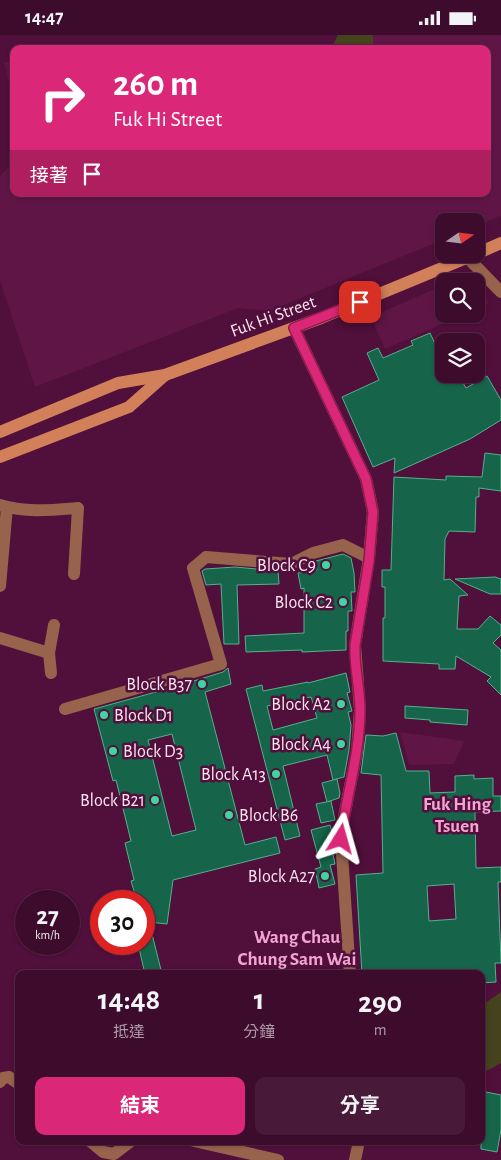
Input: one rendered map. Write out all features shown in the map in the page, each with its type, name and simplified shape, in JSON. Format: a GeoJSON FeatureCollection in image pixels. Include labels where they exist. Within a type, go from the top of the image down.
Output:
{"type":"FeatureCollection","features":[{"type":"Feature","properties":{"kind":"street","name":"Fuk Hi Street"},"geometry":{"type":"LineString","coordinates":[[485,250],[501,243]]}},
{"type":"Feature","properties":{"kind":"street","name":"Fuk Hi Street"},"geometry":{"type":"LineString","coordinates":[[0,432],[118,383],[165,375],[294,328],[453,263]]}},
{"type":"Feature","properties":{"kind":"street"},"geometry":{"type":"LineString","coordinates":[[479,263],[501,292]]}},
{"type":"Feature","properties":{"kind":"street"},"geometry":{"type":"LineString","coordinates":[[294,328],[366,479],[373,512],[369,558],[354,657],[358,672],[360,710],[357,751],[341,839],[350,970]]}},
{"type":"Feature","properties":{"kind":"street","name":"Fuk Hi Street"},"geometry":{"type":"LineString","coordinates":[[0,457],[129,407],[165,375]]}},
{"type":"Feature","properties":{"kind":"street"},"geometry":{"type":"LineString","coordinates":[[0,586],[4,506],[45,510],[78,508],[74,574]]}},
{"type":"Feature","properties":{"kind":"street"},"geometry":{"type":"LineString","coordinates":[[65,709],[221,664],[193,567],[206,557],[291,565],[313,553],[343,545],[369,558]]}},
{"type":"Feature","properties":{"kind":"street"},"geometry":{"type":"LineString","coordinates":[[50,673],[49,653],[54,625]]}},
{"type":"Feature","properties":{"kind":"street"},"geometry":{"type":"LineString","coordinates":[[0,638],[49,653]]}},
{"type":"Feature","properties":{"kind":"street"},"geometry":{"type":"LineString","coordinates":[[0,1082],[3,1078],[9,1077],[15,1081]]}},
{"type":"Feature","properties":{"kind":"street"},"geometry":{"type":"LineString","coordinates":[[95,1145],[103,1152],[114,1154],[126,1145]]}},
{"type":"Feature","properties":{"kind":"street"},"geometry":{"type":"LineString","coordinates":[[212,1145],[278,1160]]}},
{"type":"Feature","properties":{"kind":"street"},"geometry":{"type":"LineString","coordinates":[[355,1160],[358,1145]]}},
{"type":"Feature","properties":{"kind":"shaded area"},"geometry":{"type":"Polygon","coordinates":[[[338,35],[373,35],[373,45],[333,45],[338,35]]]}},
{"type":"Feature","properties":{"kind":"shaded area"},"geometry":{"type":"Polygon","coordinates":[[[373,35],[501,35],[501,216],[485,222],[485,213],[435,213],[435,243],[269,311],[238,308],[35,387],[0,281],[0,176],[10,166],[10,197],[491,197],[491,45],[373,45],[373,35]]]}},
{"type":"Feature","properties":{"kind":"shaded area"},"geometry":{"type":"Polygon","coordinates":[[[4,62],[10,62],[10,88],[4,62]]]}},
{"type":"Feature","properties":{"kind":"shaded area"},"geometry":{"type":"Polygon","coordinates":[[[435,289],[435,323],[444,323],[385,349],[371,317],[435,289]]]}},
{"type":"Feature","properties":{"kind":"shaded area"},"geometry":{"type":"Polygon","coordinates":[[[400,732],[464,741],[454,764],[409,765],[400,732]]]}},
{"type":"Feature","properties":{"kind":"shaded area"},"geometry":{"type":"Polygon","coordinates":[[[501,992],[501,1063],[485,1072],[485,1003],[501,992]]]}},
{"type":"Feature","properties":{"kind":"building"},"geometry":{"type":"Polygon","coordinates":[[[430,333],[435,344],[435,383],[463,383],[466,388],[475,383],[485,383],[485,377],[487,376],[501,400],[501,420],[470,439],[394,473],[395,458],[373,467],[342,397],[379,380],[367,353],[378,348],[383,358],[413,345],[411,341],[430,333]]]}},
{"type":"Feature","properties":{"kind":"building"},"geometry":{"type":"Polygon","coordinates":[[[485,453],[501,455],[501,491],[479,488],[479,497],[476,497],[475,532],[449,531],[445,539],[444,580],[450,579],[468,595],[459,596],[457,629],[478,629],[490,616],[501,625],[501,635],[493,643],[501,650],[501,695],[487,681],[491,677],[456,656],[455,669],[439,669],[439,664],[383,661],[385,587],[382,587],[382,570],[391,570],[394,477],[446,480],[446,476],[482,477],[485,453]]]}},
{"type":"Feature","properties":{"kind":"building"},"geometry":{"type":"Polygon","coordinates":[[[343,554],[351,558],[355,592],[351,592],[352,611],[348,611],[346,650],[246,652],[245,636],[304,633],[304,588],[301,589],[298,573],[317,570],[316,561],[343,554]]]}},
{"type":"Feature","properties":{"kind":"building"},"geometry":{"type":"Polygon","coordinates":[[[235,567],[278,571],[279,584],[237,585],[239,644],[224,644],[221,584],[206,585],[202,571],[205,569],[235,567]]]}},
{"type":"Feature","properties":{"kind":"building"},"geometry":{"type":"Polygon","coordinates":[[[495,577],[501,579],[501,594],[490,594],[455,579],[495,577]]]}},
{"type":"Feature","properties":{"kind":"building"},"geometry":{"type":"Polygon","coordinates":[[[228,668],[231,684],[205,692],[245,845],[276,837],[280,853],[173,880],[167,924],[155,923],[155,890],[134,890],[131,881],[134,880],[125,843],[131,841],[116,780],[113,781],[94,709],[174,687],[223,672],[228,668]],[[172,734],[148,740],[172,836],[196,830],[172,734]]]}},
{"type":"Feature","properties":{"kind":"building"},"geometry":{"type":"Polygon","coordinates":[[[346,673],[350,692],[347,693],[352,711],[348,712],[351,725],[349,750],[344,777],[333,780],[327,755],[283,766],[300,836],[285,840],[246,689],[262,685],[263,691],[308,683],[346,673]],[[311,697],[267,706],[273,730],[317,718],[311,697]]]}},
{"type":"Feature","properties":{"kind":"building"},"geometry":{"type":"Polygon","coordinates":[[[405,706],[468,710],[467,725],[405,718],[405,706]]]}},
{"type":"Feature","properties":{"kind":"building"},"geometry":{"type":"Polygon","coordinates":[[[396,733],[406,771],[429,771],[430,793],[455,792],[455,776],[474,775],[474,779],[493,778],[493,796],[501,796],[501,811],[475,812],[476,868],[501,867],[501,882],[498,882],[501,963],[495,963],[496,982],[485,983],[485,970],[362,970],[356,875],[383,873],[381,775],[361,773],[366,735],[383,736],[396,733]],[[454,884],[427,886],[429,921],[456,919],[454,884]]]}},
{"type":"Feature","properties":{"kind":"building"},"geometry":{"type":"Polygon","coordinates":[[[337,779],[340,793],[339,798],[327,802],[322,783],[337,779]]]}},
{"type":"Feature","properties":{"kind":"building"},"geometry":{"type":"Polygon","coordinates":[[[331,801],[335,820],[321,823],[316,804],[331,801]]]}},
{"type":"Feature","properties":{"kind":"building"},"geometry":{"type":"Polygon","coordinates":[[[330,825],[333,836],[333,844],[331,845],[335,864],[330,865],[335,884],[319,888],[315,869],[321,867],[311,830],[330,825]]]}},
{"type":"Feature","properties":{"kind":"building"},"geometry":{"type":"Polygon","coordinates":[[[155,946],[161,970],[144,970],[141,955],[155,955],[155,946]]]}},
{"type":"Feature","properties":{"kind":"building"},"geometry":{"type":"Polygon","coordinates":[[[485,1092],[501,1095],[501,1130],[497,1152],[481,1149],[481,1145],[485,1145],[485,1092]]]}},
{"type":"Feature","properties":{"kind":"place","name":"Block C9"},"geometry":{"type":"Point","coordinates":[326,565]}},
{"type":"Feature","properties":{"kind":"place","name":"Block C2"},"geometry":{"type":"Point","coordinates":[343,602]}},
{"type":"Feature","properties":{"kind":"place","name":"Block B37"},"geometry":{"type":"Point","coordinates":[202,684]}},
{"type":"Feature","properties":{"kind":"place","name":"Block A2"},"geometry":{"type":"Point","coordinates":[341,704]}},
{"type":"Feature","properties":{"kind":"place","name":"Block D1"},"geometry":{"type":"Point","coordinates":[104,715]}},
{"type":"Feature","properties":{"kind":"place","name":"Block A4"},"geometry":{"type":"Point","coordinates":[341,744]}},
{"type":"Feature","properties":{"kind":"place","name":"Block D3"},"geometry":{"type":"Point","coordinates":[113,751]}},
{"type":"Feature","properties":{"kind":"place","name":"Block A13"},"geometry":{"type":"Point","coordinates":[276,774]}},
{"type":"Feature","properties":{"kind":"place","name":"Block B21"},"geometry":{"type":"Point","coordinates":[155,800]}},
{"type":"Feature","properties":{"kind":"place","name":"Block B6"},"geometry":{"type":"Point","coordinates":[229,815]}},
{"type":"Feature","properties":{"kind":"place","name":"Block A27"},"geometry":{"type":"Point","coordinates":[325,876]}},
{"type":"Feature","properties":{"kind":"district","name":"Fuk Hing Tsuen"},"geometry":{"type":"Point","coordinates":[457,814]}},
{"type":"Feature","properties":{"kind":"district","name":"Wang Chau Chung Sam Wai"},"geometry":{"type":"Point","coordinates":[297,947]}},
{"type":"Feature","properties":{"kind":"route"},"geometry":{"type":"LineString","coordinates":[[341,839],[357,751],[360,710],[358,672],[354,657],[369,561],[373,512],[366,479],[294,328],[360,302]]}}]}
